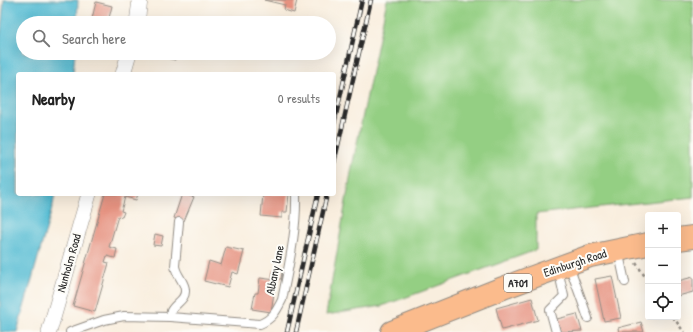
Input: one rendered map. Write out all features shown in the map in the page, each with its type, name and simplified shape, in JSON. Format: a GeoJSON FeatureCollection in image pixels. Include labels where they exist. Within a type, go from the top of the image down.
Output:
{"type":"FeatureCollection","features":[{"type":"Feature","properties":{"kind":"main road"},"geometry":{"type":"LineString","coordinates":[[681,239],[693,237]]}},
{"type":"Feature","properties":{"kind":"main road","name":"Edinburgh Road"},"geometry":{"type":"LineString","coordinates":[[392,332],[590,256],[645,245]]}},
{"type":"Feature","properties":{"kind":"street"},"geometry":{"type":"LineString","coordinates":[[138,16],[140,0]]}},
{"type":"Feature","properties":{"kind":"street"},"geometry":{"type":"LineString","coordinates":[[124,72],[127,60]]}},
{"type":"Feature","properties":{"kind":"street","name":"Nunholm Road"},"geometry":{"type":"LineString","coordinates":[[49,332],[88,196]]}},
{"type":"Feature","properties":{"kind":"lane","name":"Albany lane"},"geometry":{"type":"LineString","coordinates":[[70,332],[104,320],[124,316],[170,317],[260,324],[269,320],[282,300],[294,239],[297,210],[296,196]]}},
{"type":"Feature","properties":{"kind":"lane"},"geometry":{"type":"LineString","coordinates":[[170,317],[171,311],[180,302],[185,292],[184,286],[176,272],[175,266],[179,222]]}},
{"type":"Feature","properties":{"kind":"lane"},"geometry":{"type":"LineString","coordinates":[[616,250],[620,259],[625,282]]}},
{"type":"Feature","properties":{"kind":"lane"},"geometry":{"type":"LineString","coordinates":[[563,266],[588,318]]}},
{"type":"Feature","properties":{"kind":"lane"},"geometry":{"type":"LineString","coordinates":[[556,332],[550,310],[564,296],[563,266]]}},
{"type":"Feature","properties":{"kind":"path"},"geometry":{"type":"LineString","coordinates":[[635,262],[645,277]]}},
{"type":"Feature","properties":{"kind":"path"},"geometry":{"type":"LineString","coordinates":[[675,320],[684,332]]}},
{"type":"Feature","properties":{"kind":"green space"},"geometry":{"type":"Polygon","coordinates":[[[387,0],[693,0],[693,197],[536,214],[536,250],[382,306],[326,315],[352,167],[387,0]]]}},
{"type":"Feature","properties":{"kind":"water"},"geometry":{"type":"Polygon","coordinates":[[[4,0],[78,0],[77,16],[16,16],[16,60],[74,60],[73,72],[16,72],[16,196],[55,196],[17,332],[0,332],[0,41],[4,0]]]}},
{"type":"Feature","properties":{"kind":"building"},"geometry":{"type":"Polygon","coordinates":[[[264,0],[297,0],[294,13],[284,10],[285,5],[264,0]]]}},
{"type":"Feature","properties":{"kind":"building"},"geometry":{"type":"Polygon","coordinates":[[[96,2],[112,6],[110,16],[93,16],[96,2]]]}},
{"type":"Feature","properties":{"kind":"building"},"geometry":{"type":"Polygon","coordinates":[[[104,196],[137,196],[136,200],[125,197],[121,211],[124,212],[122,217],[118,216],[109,247],[117,249],[115,258],[107,256],[105,262],[109,263],[95,312],[73,306],[104,196]]]}},
{"type":"Feature","properties":{"kind":"building"},"geometry":{"type":"Polygon","coordinates":[[[181,196],[194,197],[184,221],[174,218],[181,196]]]}},
{"type":"Feature","properties":{"kind":"building"},"geometry":{"type":"Polygon","coordinates":[[[263,196],[289,196],[287,212],[282,212],[282,218],[261,216],[263,196]]]}},
{"type":"Feature","properties":{"kind":"building"},"geometry":{"type":"Polygon","coordinates":[[[155,234],[163,236],[161,246],[153,245],[155,234]]]}},
{"type":"Feature","properties":{"kind":"building"},"geometry":{"type":"Polygon","coordinates":[[[226,247],[244,251],[238,274],[232,272],[228,287],[204,281],[209,261],[221,265],[226,247]]]}},
{"type":"Feature","properties":{"kind":"building"},"geometry":{"type":"Polygon","coordinates":[[[273,270],[282,272],[281,279],[272,278],[273,270]]]}},
{"type":"Feature","properties":{"kind":"building"},"geometry":{"type":"Polygon","coordinates":[[[612,276],[621,318],[604,321],[595,279],[612,276]]]}},
{"type":"Feature","properties":{"kind":"building"},"geometry":{"type":"Polygon","coordinates":[[[693,277],[693,292],[681,295],[681,280],[693,277]]]}},
{"type":"Feature","properties":{"kind":"building"},"geometry":{"type":"Polygon","coordinates":[[[260,278],[276,280],[271,312],[252,309],[255,293],[258,293],[260,278]]]}},
{"type":"Feature","properties":{"kind":"building"},"geometry":{"type":"Polygon","coordinates":[[[532,298],[538,320],[502,330],[496,308],[532,298]]]}},
{"type":"Feature","properties":{"kind":"building"},"geometry":{"type":"Polygon","coordinates":[[[577,314],[582,331],[560,332],[557,319],[577,314]]]}},
{"type":"Feature","properties":{"kind":"building"},"geometry":{"type":"Polygon","coordinates":[[[641,322],[644,332],[619,332],[618,328],[641,322]]]}},
{"type":"Feature","properties":{"kind":"railway"},"geometry":{"type":"LineString","coordinates":[[336,115],[362,0]]}},
{"type":"Feature","properties":{"kind":"railway"},"geometry":{"type":"LineString","coordinates":[[336,154],[371,0]]}},
{"type":"Feature","properties":{"kind":"railway"},"geometry":{"type":"LineString","coordinates":[[287,332],[318,196]]}},
{"type":"Feature","properties":{"kind":"railway"},"geometry":{"type":"LineString","coordinates":[[296,332],[327,196]]}}]}
